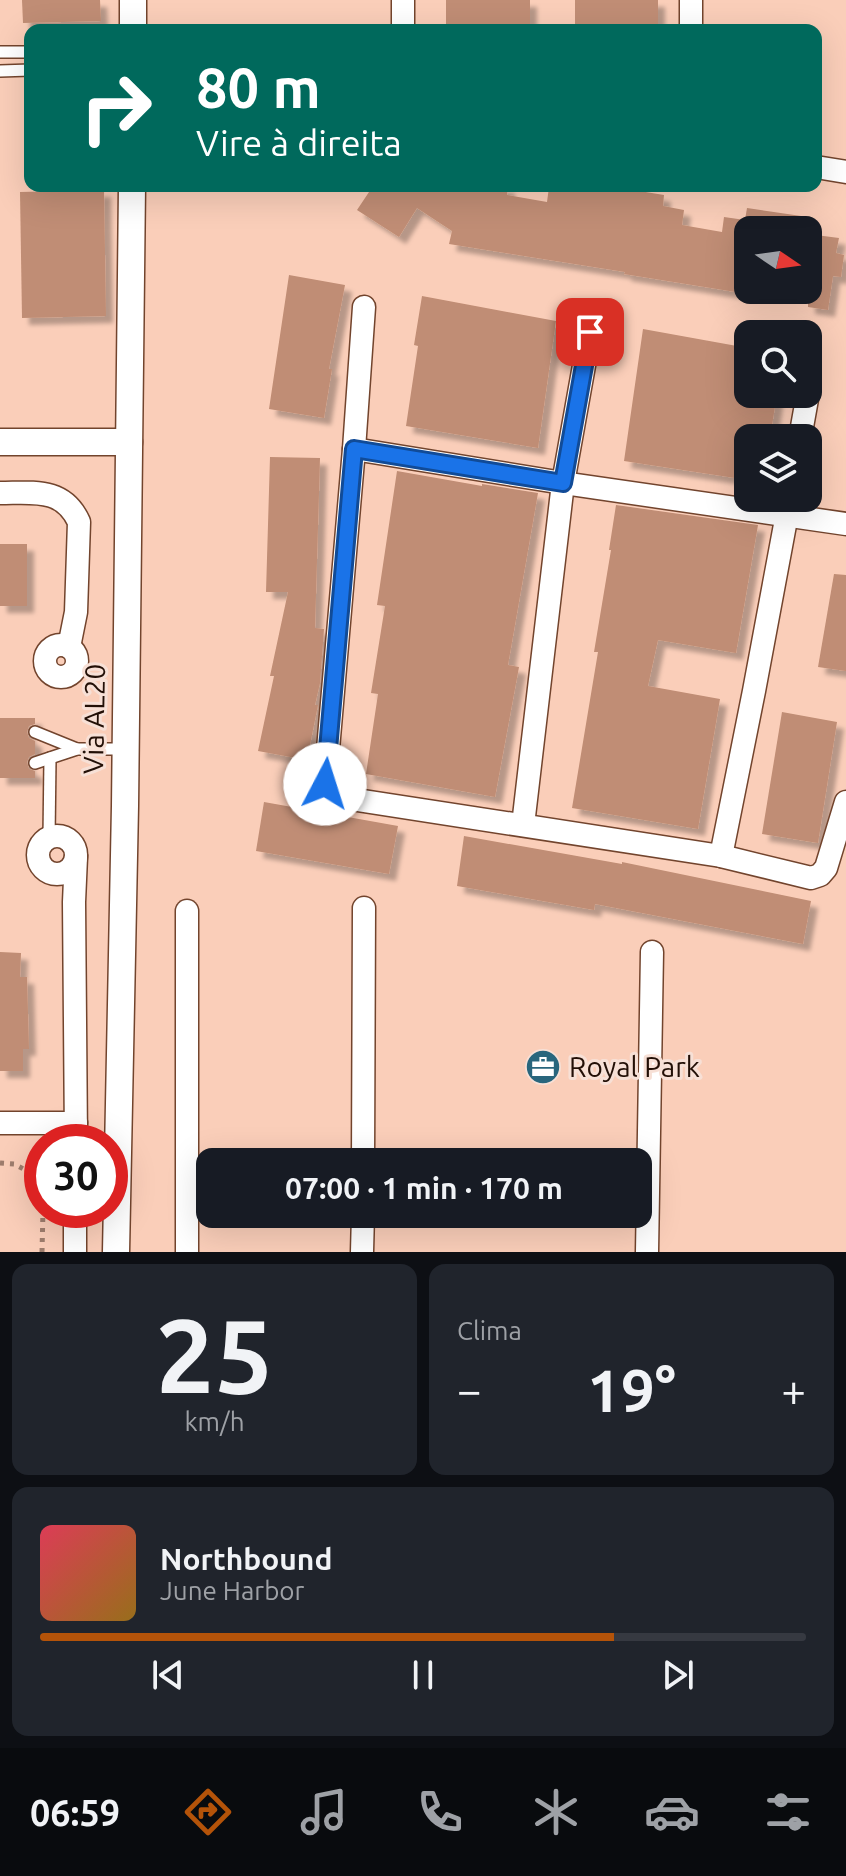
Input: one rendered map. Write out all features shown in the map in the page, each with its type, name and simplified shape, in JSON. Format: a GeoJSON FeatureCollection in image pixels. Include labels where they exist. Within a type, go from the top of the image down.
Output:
{"type":"FeatureCollection","features":[{"type":"Feature","properties":{"kind":"street"},"geometry":{"type":"LineString","coordinates":[[133,0],[133,24]]}},
{"type":"Feature","properties":{"kind":"street"},"geometry":{"type":"LineString","coordinates":[[403,0],[403,24]]}},
{"type":"Feature","properties":{"kind":"street"},"geometry":{"type":"LineString","coordinates":[[691,0],[691,24]]}},
{"type":"Feature","properties":{"kind":"street"},"geometry":{"type":"LineString","coordinates":[[822,168],[846,172]]}},
{"type":"Feature","properties":{"kind":"street","name":"Via AL20"},"geometry":{"type":"LineString","coordinates":[[116,1252],[126,749],[132,192]]}},
{"type":"Feature","properties":{"kind":"street"},"geometry":{"type":"LineString","coordinates":[[364,307],[325,784],[331,794],[721,856],[811,878],[820,875],[826,868],[846,802]]}},
{"type":"Feature","properties":{"kind":"street"},"geometry":{"type":"LineString","coordinates":[[523,825],[563,483],[590,332]]}},
{"type":"Feature","properties":{"kind":"street"},"geometry":{"type":"LineString","coordinates":[[0,442],[129,442]]}},
{"type":"Feature","properties":{"kind":"street"},"geometry":{"type":"LineString","coordinates":[[354,449],[563,483],[734,501]]}},
{"type":"Feature","properties":{"kind":"street"},"geometry":{"type":"LineString","coordinates":[[0,493],[36,493],[57,497],[67,502],[79,522],[76,612],[69,647]]}},
{"type":"Feature","properties":{"kind":"street"},"geometry":{"type":"LineString","coordinates":[[721,856],[787,512]]}},
{"type":"Feature","properties":{"kind":"street"},"geometry":{"type":"LineString","coordinates":[[805,512],[846,524]]}},
{"type":"Feature","properties":{"kind":"street"},"geometry":{"type":"LineString","coordinates":[[76,857],[71,868],[62,874],[44,871],[38,859],[39,847],[49,838],[62,837],[72,845],[76,857],[76,1124]]}},
{"type":"Feature","properties":{"kind":"street"},"geometry":{"type":"LineString","coordinates":[[57,874],[74,902]]}},
{"type":"Feature","properties":{"kind":"street"},"geometry":{"type":"LineString","coordinates":[[363,1148],[364,908]]}},
{"type":"Feature","properties":{"kind":"street"},"geometry":{"type":"LineString","coordinates":[[187,911],[187,1252]]}},
{"type":"Feature","properties":{"kind":"street"},"geometry":{"type":"LineString","coordinates":[[647,1252],[652,952]]}},
{"type":"Feature","properties":{"kind":"street"},"geometry":{"type":"LineString","coordinates":[[0,1123],[24,1126]]}},
{"type":"Feature","properties":{"kind":"street"},"geometry":{"type":"LineString","coordinates":[[75,1228],[75,1252]]}},
{"type":"Feature","properties":{"kind":"street"},"geometry":{"type":"LineString","coordinates":[[362,1252],[363,1228]]}},
{"type":"Feature","properties":{"kind":"lane"},"geometry":{"type":"LineString","coordinates":[[0,52],[24,52]]}},
{"type":"Feature","properties":{"kind":"lane"},"geometry":{"type":"LineString","coordinates":[[0,71],[24,70]]}},
{"type":"Feature","properties":{"kind":"lane"},"geometry":{"type":"LineString","coordinates":[[35,732],[77,749]]}},
{"type":"Feature","properties":{"kind":"lane"},"geometry":{"type":"LineString","coordinates":[[35,763],[77,749],[126,749]]}},
{"type":"Feature","properties":{"kind":"lane"},"geometry":{"type":"LineString","coordinates":[[49,838],[50,758]]}},
{"type":"Feature","properties":{"kind":"path"},"geometry":{"type":"LineString","coordinates":[[0,1163],[14,1164],[24,1169]]}},
{"type":"Feature","properties":{"kind":"path"},"geometry":{"type":"LineString","coordinates":[[42,1252],[43,1228]]}},
{"type":"Feature","properties":{"kind":"building"},"geometry":{"type":"Polygon","coordinates":[[[22,0],[100,0],[101,21],[23,23],[22,0]]]}},
{"type":"Feature","properties":{"kind":"building"},"geometry":{"type":"Polygon","coordinates":[[[446,0],[530,0],[530,24],[446,24],[446,0]]]}},
{"type":"Feature","properties":{"kind":"building"},"geometry":{"type":"Polygon","coordinates":[[[575,0],[658,0],[658,24],[575,24],[575,0]]]}},
{"type":"Feature","properties":{"kind":"building"},"geometry":{"type":"Polygon","coordinates":[[[20,192],[104,192],[106,316],[22,318],[20,192]]]}},
{"type":"Feature","properties":{"kind":"building"},"geometry":{"type":"Polygon","coordinates":[[[369,192],[507,192],[507,195],[547,202],[548,192],[646,192],[664,195],[663,206],[684,210],[682,225],[722,232],[724,217],[734,218],[734,292],[449,244],[452,231],[417,208],[399,237],[357,210],[369,192]]]}},
{"type":"Feature","properties":{"kind":"building"},"geometry":{"type":"Polygon","coordinates":[[[747,208],[801,216],[746,216],[747,208]]]}},
{"type":"Feature","properties":{"kind":"building"},"geometry":{"type":"Polygon","coordinates":[[[822,236],[839,238],[836,253],[844,255],[841,277],[833,276],[828,310],[808,307],[808,304],[822,304],[822,236]]]}},
{"type":"Feature","properties":{"kind":"building"},"geometry":{"type":"Polygon","coordinates":[[[289,275],[345,285],[329,369],[332,369],[324,418],[269,409],[289,275]]]}},
{"type":"Feature","properties":{"kind":"building"},"geometry":{"type":"Polygon","coordinates":[[[422,296],[556,321],[538,448],[406,426],[422,296]]]}},
{"type":"Feature","properties":{"kind":"building"},"geometry":{"type":"Polygon","coordinates":[[[643,329],[734,345],[734,408],[775,408],[772,424],[734,424],[734,478],[624,461],[643,329]]]}},
{"type":"Feature","properties":{"kind":"building"},"geometry":{"type":"Polygon","coordinates":[[[270,457],[320,458],[315,628],[324,629],[315,705],[318,705],[307,760],[258,751],[288,592],[266,592],[270,457]]]}},
{"type":"Feature","properties":{"kind":"building"},"geometry":{"type":"Polygon","coordinates":[[[397,471],[538,493],[508,665],[519,667],[495,797],[366,774],[378,694],[371,693],[385,606],[377,605],[397,471]]]}},
{"type":"Feature","properties":{"kind":"building"},"geometry":{"type":"Polygon","coordinates":[[[616,505],[758,525],[736,653],[658,640],[648,686],[720,699],[698,829],[572,808],[598,652],[594,652],[616,505]]]}},
{"type":"Feature","properties":{"kind":"building"},"geometry":{"type":"Polygon","coordinates":[[[0,544],[27,544],[27,606],[0,606],[0,544]]]}},
{"type":"Feature","properties":{"kind":"building"},"geometry":{"type":"Polygon","coordinates":[[[834,574],[846,575],[846,671],[818,667],[834,574]]]}},
{"type":"Feature","properties":{"kind":"building"},"geometry":{"type":"Polygon","coordinates":[[[782,712],[837,722],[818,843],[762,834],[782,712]]]}},
{"type":"Feature","properties":{"kind":"building"},"geometry":{"type":"Polygon","coordinates":[[[0,718],[35,718],[35,724],[29,726],[27,732],[29,738],[35,741],[35,754],[27,762],[29,769],[35,771],[35,778],[0,778],[0,718]]]}},
{"type":"Feature","properties":{"kind":"building"},"geometry":{"type":"Polygon","coordinates":[[[264,802],[398,826],[389,874],[256,851],[264,802]]]}},
{"type":"Feature","properties":{"kind":"building"},"geometry":{"type":"Polygon","coordinates":[[[464,836],[622,862],[811,901],[803,944],[595,904],[594,910],[457,886],[464,836]]]}},
{"type":"Feature","properties":{"kind":"building"},"geometry":{"type":"Polygon","coordinates":[[[0,952],[21,953],[20,977],[27,977],[29,1049],[23,1049],[23,1071],[0,1071],[0,952]]]}},
{"type":"Feature","properties":{"kind":"place","name":"Royal Park"},"geometry":{"type":"Point","coordinates":[543,1067]}},
{"type":"Feature","properties":{"kind":"route"},"geometry":{"type":"LineString","coordinates":[[325,784],[354,449],[563,483],[590,332]]}}]}
